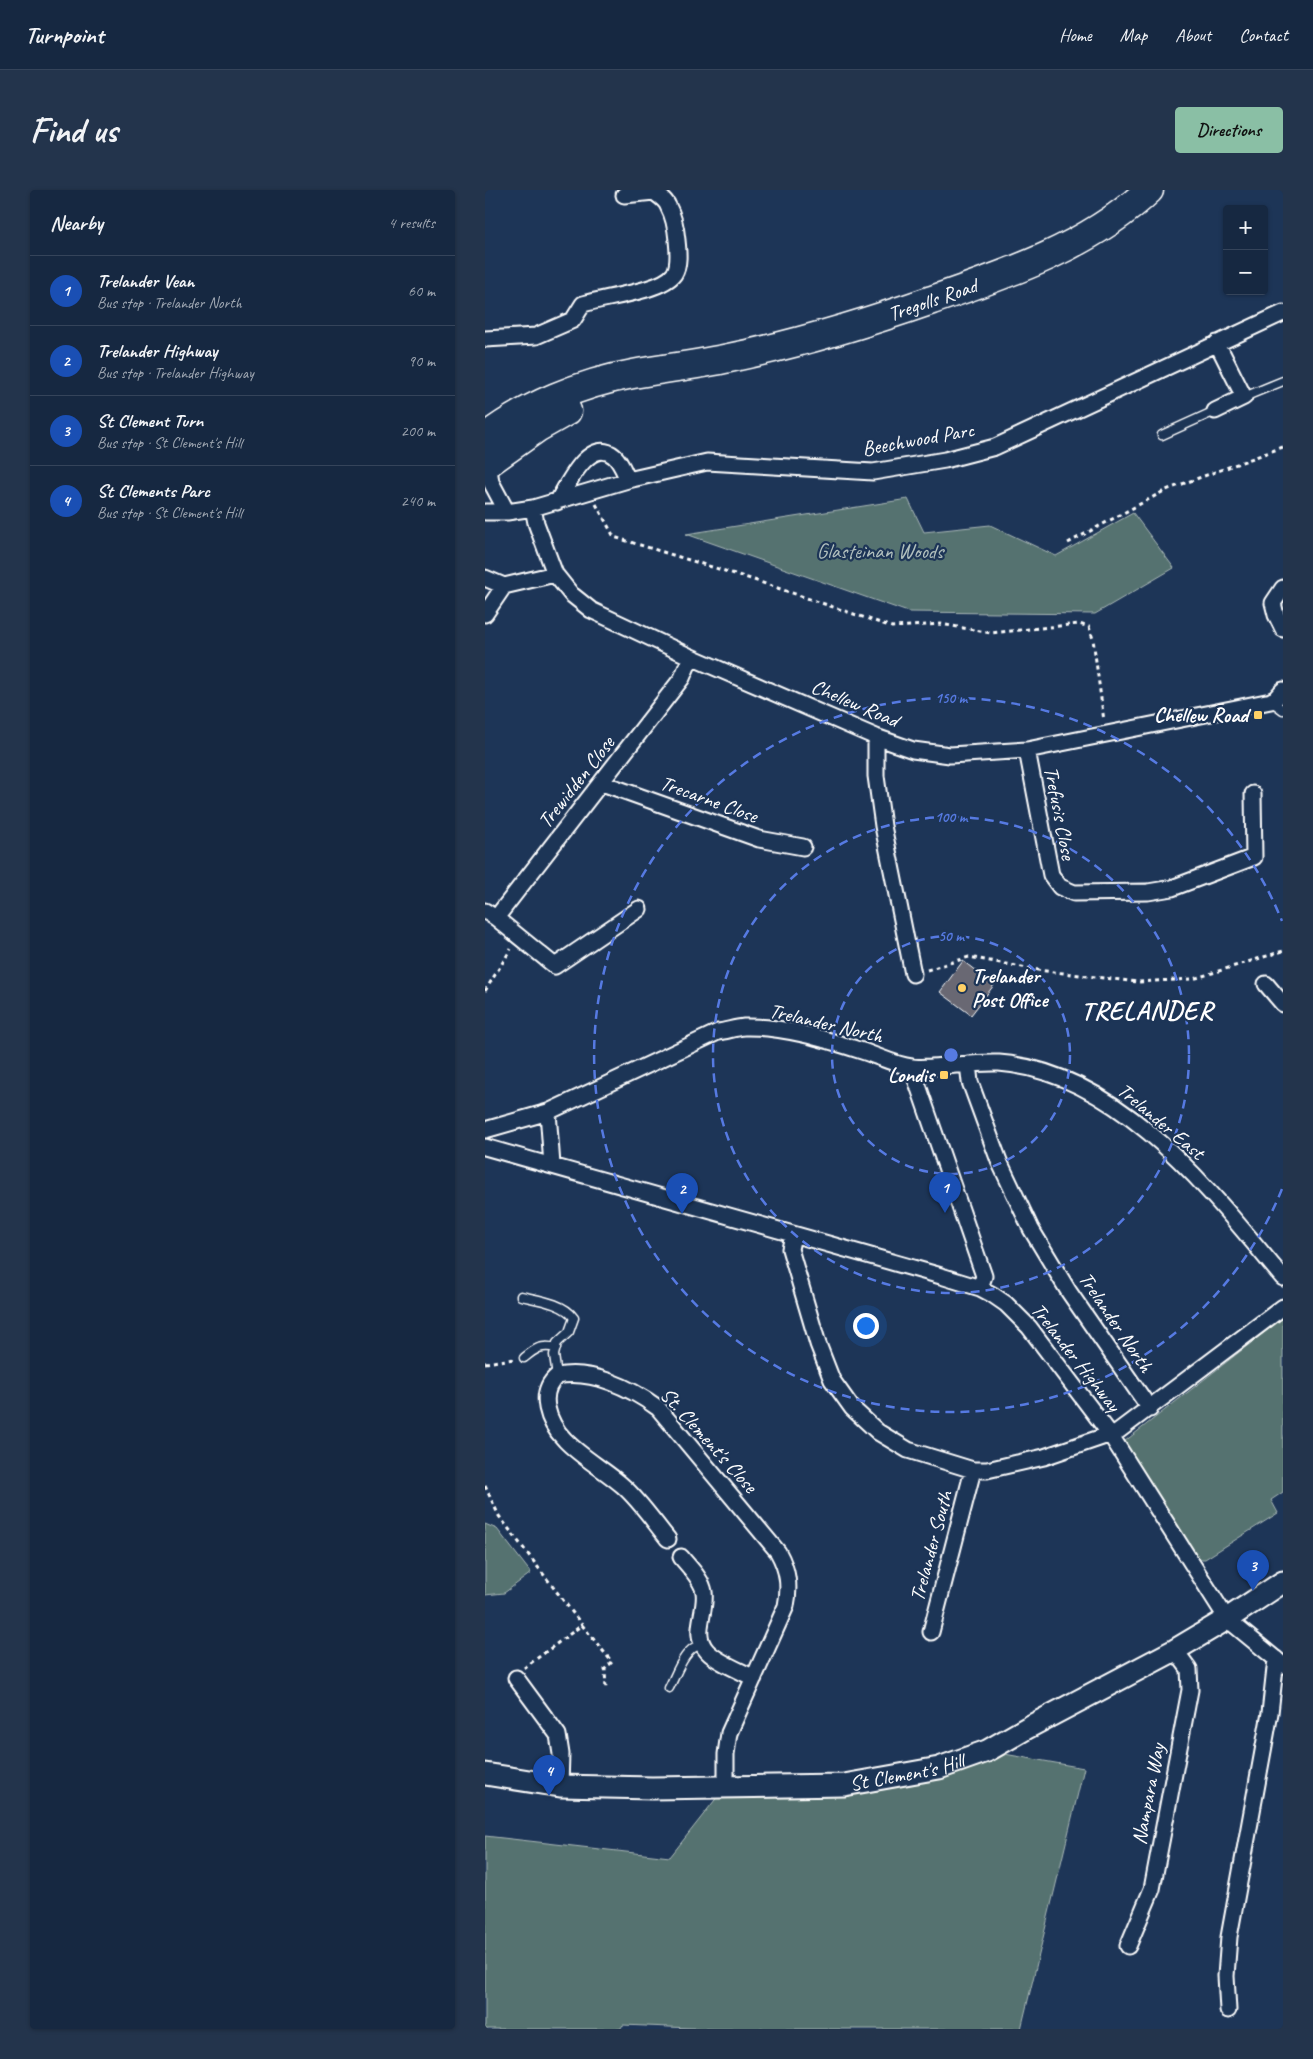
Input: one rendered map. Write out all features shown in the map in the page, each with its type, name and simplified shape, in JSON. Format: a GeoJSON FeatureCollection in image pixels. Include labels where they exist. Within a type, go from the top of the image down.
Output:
{"type":"FeatureCollection","features":[{"type":"Feature","properties":{"kind":"highway","name":"Tregolls Road"},"geometry":{"type":"LineString","coordinates":[[486,455],[571,410],[698,365],[775,349],[884,317],[985,282],[1041,258],[1096,231],[1130,208],[1149,190]]}},
{"type":"Feature","properties":{"kind":"street"},"geometry":{"type":"LineString","coordinates":[[485,339],[536,336],[573,320],[583,304],[652,288],[665,283],[675,272],[679,255],[676,231],[668,204],[654,192],[624,195]]}},
{"type":"Feature","properties":{"kind":"street","name":"Beechwood Parc"},"geometry":{"type":"LineString","coordinates":[[485,512],[507,512],[533,508],[628,480],[707,462],[873,472],[945,460],[995,447],[1283,313]]}},
{"type":"Feature","properties":{"kind":"street"},"geometry":{"type":"LineString","coordinates":[[1215,411],[1244,397],[1217,343]]}},
{"type":"Feature","properties":{"kind":"street"},"geometry":{"type":"LineString","coordinates":[[557,502],[580,465],[589,455],[600,452],[612,455],[619,461],[628,480]]}},
{"type":"Feature","properties":{"kind":"street"},"geometry":{"type":"LineString","coordinates":[[486,455],[491,482],[507,512]]}},
{"type":"Feature","properties":{"kind":"street","name":"Chellew Road"},"geometry":{"type":"LineString","coordinates":[[533,508],[555,574],[571,594],[591,610],[691,657],[913,750],[950,755],[1027,750],[1271,700],[1276,698],[1283,690]]}},
{"type":"Feature","properties":{"kind":"street"},"geometry":{"type":"LineString","coordinates":[[485,578],[504,586],[555,574]]}},
{"type":"Feature","properties":{"kind":"street"},"geometry":{"type":"LineString","coordinates":[[485,614],[504,586]]}},
{"type":"Feature","properties":{"kind":"street"},"geometry":{"type":"LineString","coordinates":[[1283,588],[1273,603],[1276,615],[1283,629]]}},
{"type":"Feature","properties":{"kind":"street","name":"Trewidden Close"},"geometry":{"type":"LineString","coordinates":[[491,914],[602,784],[682,678],[691,657]]}},
{"type":"Feature","properties":{"kind":"street"},"geometry":{"type":"LineString","coordinates":[[876,736],[876,776],[883,826],[913,974]]}},
{"type":"Feature","properties":{"kind":"street","name":"Trefusis Close"},"geometry":{"type":"LineString","coordinates":[[1027,750],[1051,876],[1060,887],[1074,893],[1148,892],[1172,888],[1254,857],[1253,794]]}},
{"type":"Feature","properties":{"kind":"street","name":"Trecarne Close"},"geometry":{"type":"LineString","coordinates":[[602,784],[759,839],[803,846]]}},
{"type":"Feature","properties":{"kind":"street"},"geometry":{"type":"LineString","coordinates":[[491,914],[555,966],[639,909]]}},
{"type":"Feature","properties":{"kind":"street"},"geometry":{"type":"LineString","coordinates":[[1266,984],[1283,1004]]}},
{"type":"Feature","properties":{"kind":"street","name":"Trelander North"},"geometry":{"type":"LineString","coordinates":[[485,1130],[547,1112],[718,1032],[741,1027],[764,1028],[814,1037],[913,1068]]}},
{"type":"Feature","properties":{"kind":"street","name":"Trelander East"},"geometry":{"type":"LineString","coordinates":[[913,1068],[999,1063],[1051,1074],[1088,1090],[1123,1112],[1175,1157],[1228,1213],[1283,1278]]}},
{"type":"Feature","properties":{"kind":"street","name":"Trelander North"},"geometry":{"type":"LineString","coordinates":[[967,1064],[970,1082],[999,1161],[1031,1229],[1069,1292],[1150,1409]]}},
{"type":"Feature","properties":{"kind":"street"},"geometry":{"type":"LineString","coordinates":[[913,1068],[984,1276],[980,1288]]}},
{"type":"Feature","properties":{"kind":"street"},"geometry":{"type":"LineString","coordinates":[[547,1112],[552,1165]]}},
{"type":"Feature","properties":{"kind":"street","name":"Trelander Highway"},"geometry":{"type":"LineString","coordinates":[[485,1147],[980,1288],[1006,1304],[1029,1327],[1110,1434],[1227,1619],[1280,1662]]}},
{"type":"Feature","properties":{"kind":"street","name":"Trelander South"},"geometry":{"type":"LineString","coordinates":[[793,1235],[791,1250],[818,1344],[832,1380],[841,1395],[865,1421],[893,1442],[924,1456],[973,1470],[1002,1467],[1044,1457],[1117,1432],[1283,1307]]}},
{"type":"Feature","properties":{"kind":"street","name":"St. Clement's Close"},"geometry":{"type":"LineString","coordinates":[[557,1376],[574,1374],[605,1380],[633,1392],[658,1408],[778,1552],[783,1562],[789,1583],[786,1606],[729,1733],[726,1754],[726,1786]]}},
{"type":"Feature","properties":{"kind":"street"},"geometry":{"type":"LineString","coordinates":[[557,1376],[547,1386],[545,1394],[546,1405],[554,1424],[565,1440],[624,1486],[668,1539]]}},
{"type":"Feature","properties":{"kind":"street","name":"Trelander South"},"geometry":{"type":"LineString","coordinates":[[931,1632],[973,1470]]}},
{"type":"Feature","properties":{"kind":"street"},"geometry":{"type":"LineString","coordinates":[[681,1557],[703,1590],[704,1602],[699,1631],[702,1644],[711,1654],[754,1678]]}},
{"type":"Feature","properties":{"kind":"street","name":"St Clement's Hill"},"geometry":{"type":"LineString","coordinates":[[485,1774],[560,1786],[652,1788],[844,1785],[939,1768],[987,1751],[1175,1650],[1283,1582]]}},
{"type":"Feature","properties":{"kind":"street","name":"Nampara Way"},"geometry":{"type":"LineString","coordinates":[[1128,1946],[1151,1889],[1190,1690],[1189,1669],[1175,1650]]}},
{"type":"Feature","properties":{"kind":"street"},"geometry":{"type":"LineString","coordinates":[[1228,2010],[1226,1976],[1229,1937],[1280,1662]]}},
{"type":"Feature","properties":{"kind":"street"},"geometry":{"type":"LineString","coordinates":[[516,1678],[558,1734],[561,1754],[560,1786]]}},
{"type":"Feature","properties":{"kind":"lane"},"geometry":{"type":"LineString","coordinates":[[1244,397],[1283,381]]}},
{"type":"Feature","properties":{"kind":"lane"},"geometry":{"type":"LineString","coordinates":[[1162,435],[1215,411]]}},
{"type":"Feature","properties":{"kind":"lane"},"geometry":{"type":"LineString","coordinates":[[1271,700],[1283,710]]}},
{"type":"Feature","properties":{"kind":"lane"},"geometry":{"type":"LineString","coordinates":[[521,1296],[551,1304],[569,1312],[574,1318],[569,1332],[557,1343],[554,1355],[557,1376]]}},
{"type":"Feature","properties":{"kind":"lane"},"geometry":{"type":"LineString","coordinates":[[524,1358],[536,1348],[545,1345],[556,1348]]}},
{"type":"Feature","properties":{"kind":"lane"},"geometry":{"type":"LineString","coordinates":[[669,1688],[688,1653],[695,1646],[702,1644]]}},
{"type":"Feature","properties":{"kind":"path"},"geometry":{"type":"LineString","coordinates":[[1068,542],[1166,490],[1283,446]]}},
{"type":"Feature","properties":{"kind":"path"},"geometry":{"type":"LineString","coordinates":[[589,492],[614,537],[751,579],[892,627],[941,624],[991,633],[1079,624],[1089,627],[1093,639],[1106,734]]}},
{"type":"Feature","properties":{"kind":"path"},"geometry":{"type":"LineString","coordinates":[[485,991],[519,936]]}},
{"type":"Feature","properties":{"kind":"path"},"geometry":{"type":"LineString","coordinates":[[913,974],[969,957],[1038,970],[1137,982],[1202,976],[1283,951]]}},
{"type":"Feature","properties":{"kind":"path"},"geometry":{"type":"LineString","coordinates":[[485,1364],[524,1358]]}},
{"type":"Feature","properties":{"kind":"path"},"geometry":{"type":"LineString","coordinates":[[485,1486],[499,1516],[612,1662],[605,1669],[606,1691]]}},
{"type":"Feature","properties":{"kind":"path"},"geometry":{"type":"LineString","coordinates":[[516,1678],[522,1670],[582,1624]]}},
{"type":"Feature","properties":{"kind":"green space","name":"Glasteinan Woods"},"geometry":{"type":"Polygon","coordinates":[[[908,499],[924,532],[990,525],[1056,556],[1133,513],[1174,568],[1095,614],[908,612],[686,534],[908,499]]]}},
{"type":"Feature","properties":{"kind":"green space"},"geometry":{"type":"Polygon","coordinates":[[[1283,1318],[1283,1492],[1271,1500],[1278,1513],[1205,1559],[1193,1559],[1120,1445],[1283,1318]]]}},
{"type":"Feature","properties":{"kind":"green space"},"geometry":{"type":"Polygon","coordinates":[[[485,1524],[497,1529],[531,1573],[504,1593],[485,1595],[485,1524]]]}},
{"type":"Feature","properties":{"kind":"green space"},"geometry":{"type":"Polygon","coordinates":[[[987,1751],[1084,1768],[1021,2029],[715,2029],[623,2025],[620,2029],[485,2029],[485,1836],[670,1857],[726,1786],[844,1785],[987,1751]]]}},
{"type":"Feature","properties":{"kind":"building"},"geometry":{"type":"Polygon","coordinates":[[[963,961],[994,985],[971,1015],[940,992],[963,961]]]}},
{"type":"Feature","properties":{"kind":"place","name":"Chellew Road"},"geometry":{"type":"Point","coordinates":[1258,715]}},
{"type":"Feature","properties":{"kind":"place","name":"Trelander Post Office"},"geometry":{"type":"Point","coordinates":[962,988]}},
{"type":"Feature","properties":{"kind":"place","name":"Londis"},"geometry":{"type":"Point","coordinates":[944,1075]}},
{"type":"Feature","properties":{"kind":"place","name":"Trelander Vean"},"geometry":{"type":"Point","coordinates":[945,1213]}},
{"type":"Feature","properties":{"kind":"place","name":"Trelander Highway"},"geometry":{"type":"Point","coordinates":[682,1214]}},
{"type":"Feature","properties":{"kind":"place","name":"St Clement Turn"},"geometry":{"type":"Point","coordinates":[1253,1591]}},
{"type":"Feature","properties":{"kind":"place","name":"St Clements Parc"},"geometry":{"type":"Point","coordinates":[549,1796]}},
{"type":"Feature","properties":{"kind":"district","name":"TRELANDER"},"geometry":{"type":"Point","coordinates":[1147,1010]}}]}
